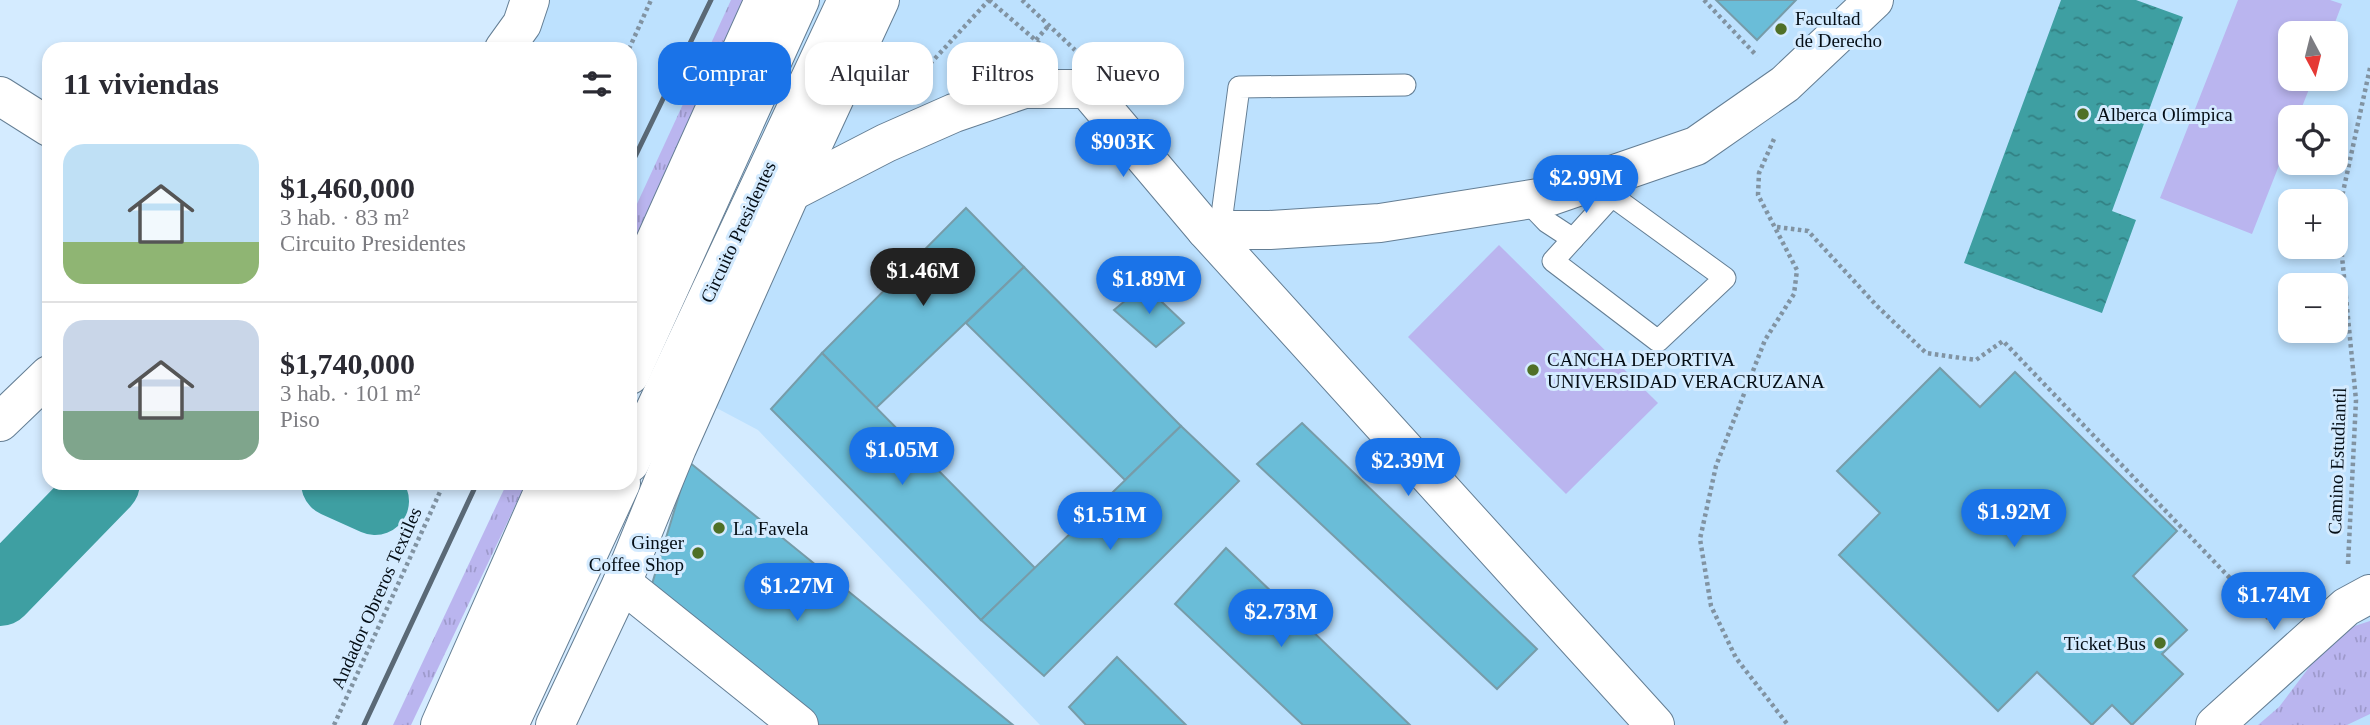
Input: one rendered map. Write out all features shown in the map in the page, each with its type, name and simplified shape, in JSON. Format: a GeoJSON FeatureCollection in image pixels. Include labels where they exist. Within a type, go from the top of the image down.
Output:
{"type":"FeatureCollection","features":[{"type":"Feature","properties":{"kind":"main road"},"geometry":{"type":"LineString","coordinates":[[509,42],[522,24],[530,0]]}},
{"type":"Feature","properties":{"kind":"main road"},"geometry":{"type":"LineString","coordinates":[[637,281],[764,0]]}},
{"type":"Feature","properties":{"kind":"main road","name":"Circuito Presidentes"},"geometry":{"type":"LineString","coordinates":[[637,360],[800,0]]}},
{"type":"Feature","properties":{"kind":"main road","name":"Circuito Presidentes"},"geometry":{"type":"LineString","coordinates":[[637,448],[847,0]]}},
{"type":"Feature","properties":{"kind":"main road"},"geometry":{"type":"LineString","coordinates":[[555,725],[622,583],[677,448],[790,192],[880,0]]}},
{"type":"Feature","properties":{"kind":"main road"},"geometry":{"type":"LineString","coordinates":[[1213,230],[1270,230],[1380,223],[1551,196],[1696,146],[1785,84],[1874,0]]}},
{"type":"Feature","properties":{"kind":"main road"},"geometry":{"type":"LineString","coordinates":[[790,192],[886,143],[954,113],[1024,89],[1087,89],[1655,725]]}},
{"type":"Feature","properties":{"kind":"main road"},"geometry":{"type":"LineString","coordinates":[[0,96],[42,123]]}},
{"type":"Feature","properties":{"kind":"main road"},"geometry":{"type":"LineString","coordinates":[[0,422],[42,381]]}},
{"type":"Feature","properties":{"kind":"main road"},"geometry":{"type":"LineString","coordinates":[[456,718],[544,490]]}},
{"type":"Feature","properties":{"kind":"main road"},"geometry":{"type":"LineString","coordinates":[[456,718],[577,490]]}},
{"type":"Feature","properties":{"kind":"main road"},"geometry":{"type":"LineString","coordinates":[[509,725],[618,490]]}},
{"type":"Feature","properties":{"kind":"main road"},"geometry":{"type":"LineString","coordinates":[[622,583],[799,725]]}},
{"type":"Feature","properties":{"kind":"main road"},"geometry":{"type":"LineString","coordinates":[[2215,725],[2358,600]]}},
{"type":"Feature","properties":{"kind":"lane"},"geometry":{"type":"LineString","coordinates":[[1213,230],[1239,87],[1405,85]]}},
{"type":"Feature","properties":{"kind":"lane"},"geometry":{"type":"LineString","coordinates":[[1612,196],[1725,278],[1658,341],[1553,261],[1573,239],[1612,196]]}},
{"type":"Feature","properties":{"kind":"lane"},"geometry":{"type":"LineString","coordinates":[[1525,199],[1547,222],[1573,239]]}},
{"type":"Feature","properties":{"kind":"path"},"geometry":{"type":"LineString","coordinates":[[632,42],[651,0]]}},
{"type":"Feature","properties":{"kind":"path"},"geometry":{"type":"LineString","coordinates":[[933,61],[989,0],[1017,24]]}},
{"type":"Feature","properties":{"kind":"path"},"geometry":{"type":"LineString","coordinates":[[1022,0],[1072,48]]}},
{"type":"Feature","properties":{"kind":"path"},"geometry":{"type":"LineString","coordinates":[[1704,0],[1785,84]]}},
{"type":"Feature","properties":{"kind":"path"},"geometry":{"type":"LineString","coordinates":[[1036,40],[1049,26]]}},
{"type":"Feature","properties":{"kind":"path","name":"Camino Estudiantil"},"geometry":{"type":"LineString","coordinates":[[2358,600],[2356,400],[2338,215],[2370,68]]}},
{"type":"Feature","properties":{"kind":"path"},"geometry":{"type":"LineString","coordinates":[[1751,108],[1774,139],[1759,173],[1758,195],[1797,270],[1794,294],[1765,340],[1716,466],[1700,539],[1712,606],[1736,658],[1788,725]]}},
{"type":"Feature","properties":{"kind":"path"},"geometry":{"type":"LineString","coordinates":[[1777,227],[1808,231],[1877,306],[1926,353],[1976,360],[2003,341],[2299,650]]}},
{"type":"Feature","properties":{"kind":"path","name":"Andador Obreros Textiles"},"geometry":{"type":"LineString","coordinates":[[334,725],[441,490]]}},
{"type":"Feature","properties":{"kind":"shaded area"},"geometry":{"type":"Polygon","coordinates":[[[526,0],[2370,0],[2370,725],[1040,725],[758,430],[637,366],[637,42],[511,42],[526,0]]]}},
{"type":"Feature","properties":{"kind":"green space"},"geometry":{"type":"Polygon","coordinates":[[[731,0],[756,0],[736,42],[712,42],[731,0]]]}},
{"type":"Feature","properties":{"kind":"green space"},"geometry":{"type":"Polygon","coordinates":[[[2238,0],[2330,0],[2342,4],[2336,21],[2278,21],[2278,91],[2308,91],[2303,105],[2278,105],[2278,168],[2252,234],[2160,198],[2238,0]]]}},
{"type":"Feature","properties":{"kind":"green space"},"geometry":{"type":"Polygon","coordinates":[[[683,105],[706,105],[637,250],[637,204],[683,105]]]}},
{"type":"Feature","properties":{"kind":"green space","name":"CANCHA DEPORTIVA UNIVERSIDAD VERACRUZANA"},"geometry":{"type":"Polygon","coordinates":[[[1499,245],[1658,403],[1566,494],[1408,337],[1499,245]]]}},
{"type":"Feature","properties":{"kind":"green space"},"geometry":{"type":"Polygon","coordinates":[[[504,490],[523,490],[411,725],[393,725],[504,490]]]}},
{"type":"Feature","properties":{"kind":"green space"},"geometry":{"type":"Polygon","coordinates":[[[2370,621],[2370,714],[2347,725],[2258,725],[2279,707],[2336,632],[2370,621]]]}},
{"type":"Feature","properties":{"kind":"water","name":"Alberca Olímpica"},"geometry":{"type":"Polygon","coordinates":[[[2061,0],[2136,0],[2183,17],[2112,211],[2136,220],[2102,313],[1964,263],[2061,0]]]}},
{"type":"Feature","properties":{"kind":"building"},"geometry":{"type":"Polygon","coordinates":[[[1716,0],[1796,0],[1757,40],[1716,0]]]}},
{"type":"Feature","properties":{"kind":"building"},"geometry":{"type":"Polygon","coordinates":[[[966,208],[1024,267],[876,408],[822,353],[966,208]]]}},
{"type":"Feature","properties":{"kind":"building"},"geometry":{"type":"Polygon","coordinates":[[[1024,267],[1181,426],[1125,480],[966,323],[1024,267]]]}},
{"type":"Feature","properties":{"kind":"building"},"geometry":{"type":"Polygon","coordinates":[[[1144,285],[1184,323],[1156,347],[1114,310],[1144,285]]]}},
{"type":"Feature","properties":{"kind":"building"},"geometry":{"type":"Polygon","coordinates":[[[822,353],[1035,568],[981,620],[771,409],[822,353]]]}},
{"type":"Feature","properties":{"kind":"building"},"geometry":{"type":"Polygon","coordinates":[[[1940,368],[1980,407],[2015,372],[2177,531],[2133,576],[2187,630],[2162,654],[2183,674],[2132,725],[2112,705],[2092,725],[2037,672],[1998,711],[1839,555],[1880,513],[1837,471],[1940,368]]]}},
{"type":"Feature","properties":{"kind":"building"},"geometry":{"type":"Polygon","coordinates":[[[1302,423],[1537,649],[1497,689],[1257,464],[1302,423]]]}},
{"type":"Feature","properties":{"kind":"building"},"geometry":{"type":"Polygon","coordinates":[[[1181,426],[1239,481],[1044,676],[981,620],[1181,426]]]}},
{"type":"Feature","properties":{"kind":"building","name":"La Favela"},"geometry":{"type":"Polygon","coordinates":[[[689,462],[1013,725],[812,725],[649,594],[689,462]]]}},
{"type":"Feature","properties":{"kind":"building"},"geometry":{"type":"Polygon","coordinates":[[[1226,548],[1410,725],[1303,725],[1175,604],[1226,548]]]}},
{"type":"Feature","properties":{"kind":"building"},"geometry":{"type":"Polygon","coordinates":[[[1117,657],[1186,725],[1086,725],[1069,707],[1117,657]]]}},
{"type":"Feature","properties":{"kind":"waterway"},"geometry":{"type":"LineString","coordinates":[[0,592],[99,490]]}},
{"type":"Feature","properties":{"kind":"waterway"},"geometry":{"type":"LineString","coordinates":[[351,490],[375,501]]}},
{"type":"Feature","properties":{"kind":"railway"},"geometry":{"type":"LineString","coordinates":[[637,153],[711,0]]}},
{"type":"Feature","properties":{"kind":"railway"},"geometry":{"type":"LineString","coordinates":[[364,725],[474,490]]}},
{"type":"Feature","properties":{"kind":"place","name":"Facultad de Derecho"},"geometry":{"type":"Point","coordinates":[1781,29]}},
{"type":"Feature","properties":{"kind":"place","name":"Alberca Olímpica"},"geometry":{"type":"Point","coordinates":[2083,114]}},
{"type":"Feature","properties":{"kind":"place","name":"CANCHA DEPORTIVA UNIVERSIDAD VERACRUZANA"},"geometry":{"type":"Point","coordinates":[1533,370]}},
{"type":"Feature","properties":{"kind":"place","name":"La Favela"},"geometry":{"type":"Point","coordinates":[719,528]}},
{"type":"Feature","properties":{"kind":"place","name":"Ginger Coffee Shop"},"geometry":{"type":"Point","coordinates":[698,553]}},
{"type":"Feature","properties":{"kind":"place","name":"Ticket Bus"},"geometry":{"type":"Point","coordinates":[2160,643]}}]}
